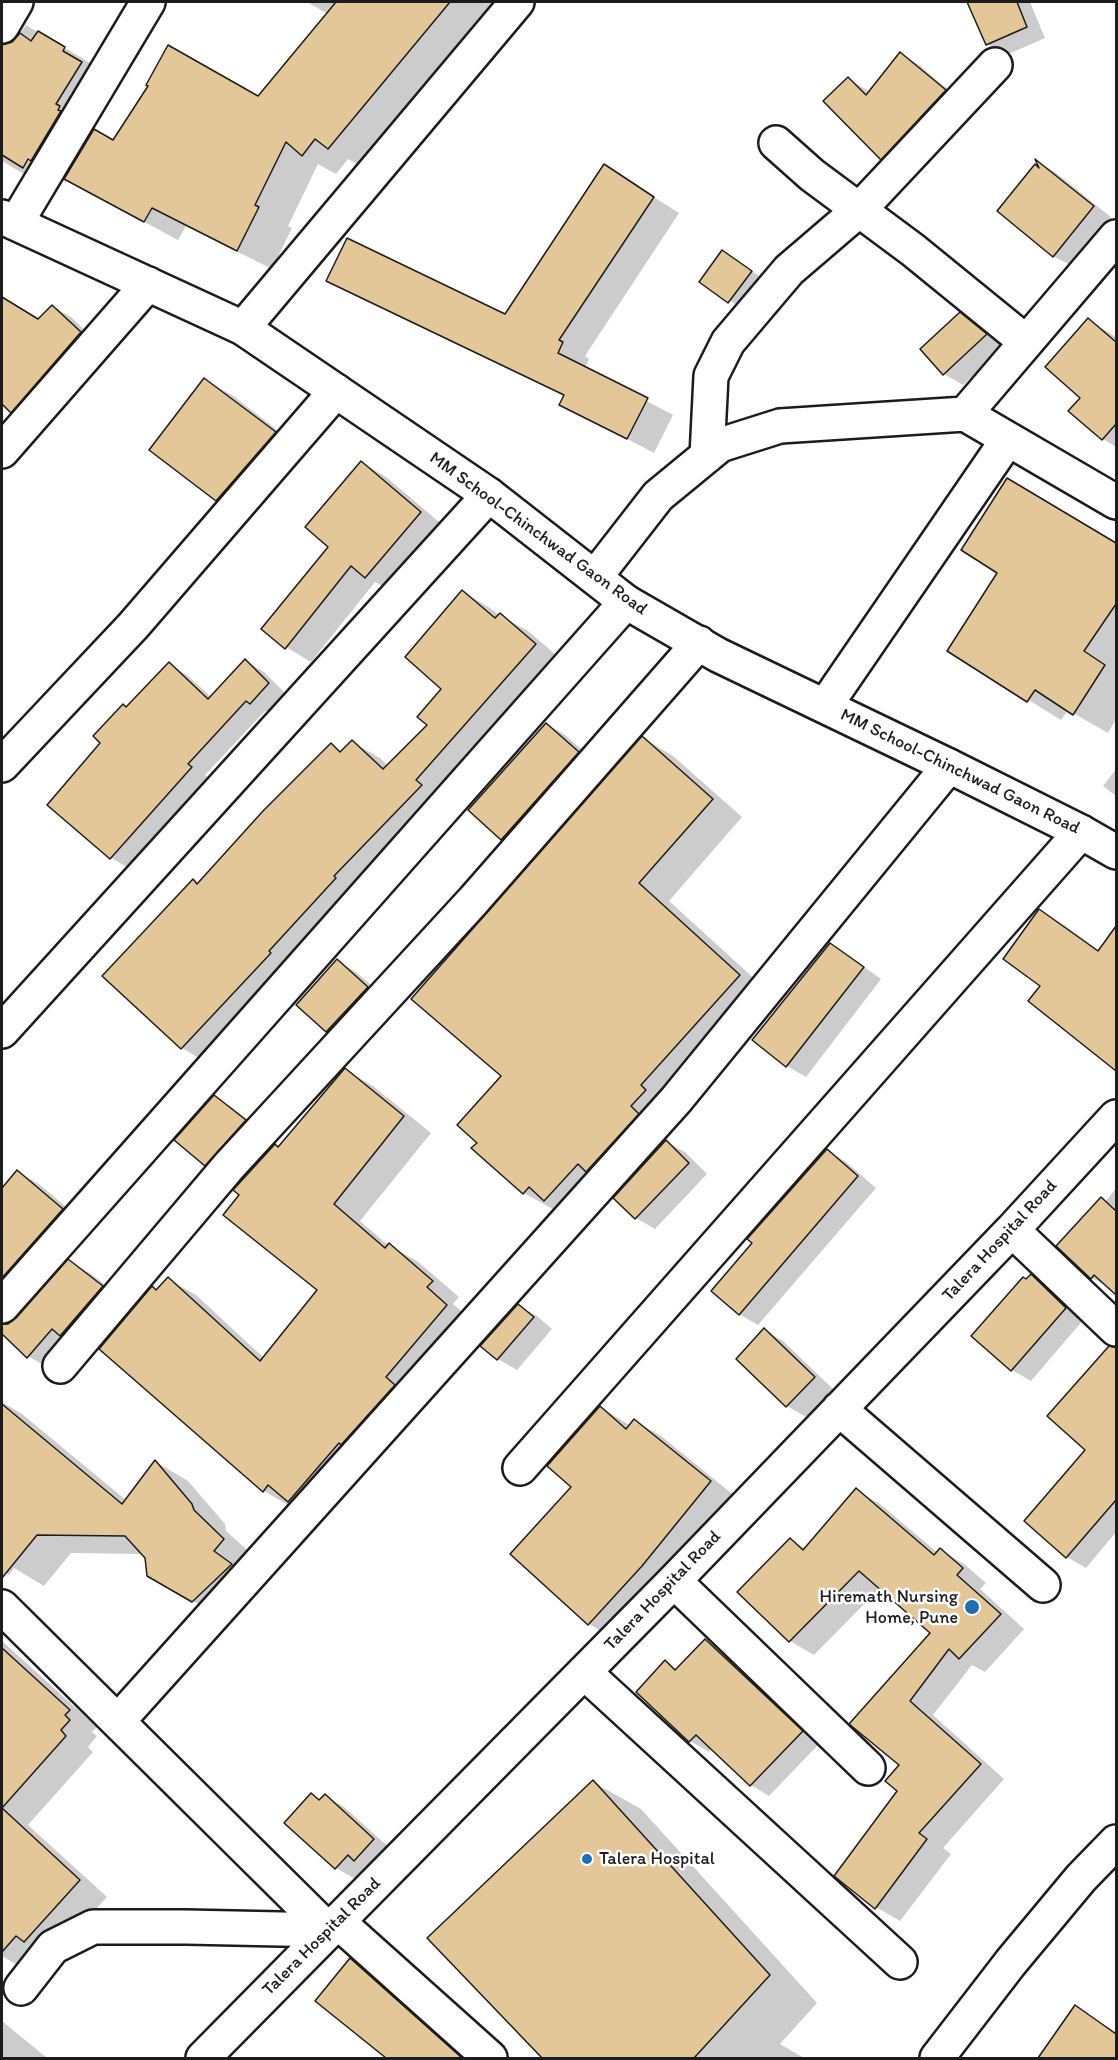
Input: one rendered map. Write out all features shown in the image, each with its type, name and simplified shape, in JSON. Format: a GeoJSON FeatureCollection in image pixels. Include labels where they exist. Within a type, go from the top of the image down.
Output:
{"type":"FeatureCollection","features":[{"type":"Feature","properties":{"kind":"street"},"geometry":{"type":"LineString","coordinates":[[2,26],[16,2]]}},
{"type":"Feature","properties":{"kind":"street"},"geometry":{"type":"LineString","coordinates":[[9,220],[148,2]]}},
{"type":"Feature","properties":{"kind":"street"},"geometry":{"type":"LineString","coordinates":[[243,328],[517,2]]}},
{"type":"Feature","properties":{"kind":"street"},"geometry":{"type":"LineString","coordinates":[[707,456],[711,376],[728,342],[789,270],[859,210],[995,65]]}},
{"type":"Feature","properties":{"kind":"street"},"geometry":{"type":"LineString","coordinates":[[776,143],[812,175],[913,250],[1026,342]]}},
{"type":"Feature","properties":{"kind":"street","name":"MM School-Chinchwad Gaon Road"},"geometry":{"type":"LineString","coordinates":[[9,220],[243,328],[489,495],[626,602],[718,655],[1082,831],[1116,852]]}},
{"type":"Feature","properties":{"kind":"street"},"geometry":{"type":"LineString","coordinates":[[964,414],[1116,237]]}},
{"type":"Feature","properties":{"kind":"street"},"geometry":{"type":"LineString","coordinates":[[2,451],[148,284]]}},
{"type":"Feature","properties":{"kind":"street"},"geometry":{"type":"LineString","coordinates":[[2,765],[133,626],[336,391]]}},
{"type":"Feature","properties":{"kind":"street"},"geometry":{"type":"LineString","coordinates":[[595,577],[658,496],[720,445],[780,426],[964,414],[1116,502]]}},
{"type":"Feature","properties":{"kind":"street"},"geometry":{"type":"LineString","coordinates":[[825,706],[1008,439]]}},
{"type":"Feature","properties":{"kind":"street"},"geometry":{"type":"LineString","coordinates":[[2,1032],[489,495]]}},
{"type":"Feature","properties":{"kind":"street"},"geometry":{"type":"LineString","coordinates":[[2,1306],[626,602]]}},
{"type":"Feature","properties":{"kind":"street"},"geometry":{"type":"LineString","coordinates":[[60,1366],[229,1166],[473,901],[699,643]]}},
{"type":"Feature","properties":{"kind":"street"},"geometry":{"type":"LineString","coordinates":[[118,1721],[676,1100],[949,766]]}},
{"type":"Feature","properties":{"kind":"street"},"geometry":{"type":"LineString","coordinates":[[520,1468],[1082,831]]}},
{"type":"Feature","properties":{"kind":"street","name":"Talera Hospital Road"},"geometry":{"type":"LineString","coordinates":[[203,2058],[674,1581],[1012,1230],[1116,1117]]}},
{"type":"Feature","properties":{"kind":"street"},"geometry":{"type":"LineString","coordinates":[[1012,1230],[1116,1329]]}},
{"type":"Feature","properties":{"kind":"street"},"geometry":{"type":"LineString","coordinates":[[839,1409],[1043,1585]]}},
{"type":"Feature","properties":{"kind":"street"},"geometry":{"type":"LineString","coordinates":[[674,1581],[868,1768]]}},
{"type":"Feature","properties":{"kind":"street"},"geometry":{"type":"LineString","coordinates":[[2,1607],[332,1925],[490,2058]]}},
{"type":"Feature","properties":{"kind":"street"},"geometry":{"type":"LineString","coordinates":[[584,1672],[900,1962]]}},
{"type":"Feature","properties":{"kind":"street"},"geometry":{"type":"LineString","coordinates":[[937,2058],[1011,1962],[1082,1878],[1116,1842]]}},
{"type":"Feature","properties":{"kind":"street"},"geometry":{"type":"LineString","coordinates":[[21,1988],[53,1947],[93,1928],[332,1925]]}},
{"type":"Feature","properties":{"kind":"building"},"geometry":{"type":"Polygon","coordinates":[[[336,2],[450,2],[328,149],[315,139],[302,156],[286,142],[255,205],[259,207],[237,251],[152,208],[144,222],[64,179],[94,129],[113,140],[148,86],[146,85],[168,45],[258,96],[336,2]]]}},
{"type":"Feature","properties":{"kind":"building"},"geometry":{"type":"Polygon","coordinates":[[[967,2],[1017,2],[1027,27],[986,45],[967,2]]]}},
{"type":"Feature","properties":{"kind":"building"},"geometry":{"type":"Polygon","coordinates":[[[38,31],[65,47],[63,51],[82,62],[56,104],[60,106],[58,110],[61,111],[31,161],[28,159],[23,168],[2,155],[2,45],[12,42],[20,33],[31,41],[38,31]]]}},
{"type":"Feature","properties":{"kind":"building"},"geometry":{"type":"Polygon","coordinates":[[[900,52],[946,90],[881,160],[823,101],[848,77],[866,95],[900,52]]]}},
{"type":"Feature","properties":{"kind":"building"},"geometry":{"type":"Polygon","coordinates":[[[1035,159],[1094,206],[1053,257],[997,211],[1035,164],[1039,168],[1035,159]]]}},
{"type":"Feature","properties":{"kind":"building"},"geometry":{"type":"Polygon","coordinates":[[[604,164],[654,197],[559,340],[563,342],[558,353],[648,398],[627,439],[559,405],[564,395],[326,281],[347,238],[505,314],[604,164]]]}},
{"type":"Feature","properties":{"kind":"building"},"geometry":{"type":"Polygon","coordinates":[[[722,250],[752,271],[728,303],[699,282],[722,250]]]}},
{"type":"Feature","properties":{"kind":"building"},"geometry":{"type":"Polygon","coordinates":[[[2,297],[38,319],[52,305],[81,332],[11,413],[2,404],[2,297]]]}},
{"type":"Feature","properties":{"kind":"building"},"geometry":{"type":"Polygon","coordinates":[[[960,312],[987,334],[943,375],[920,349],[960,312]]]}},
{"type":"Feature","properties":{"kind":"building"},"geometry":{"type":"Polygon","coordinates":[[[1088,318],[1116,342],[1116,424],[1102,440],[1068,411],[1080,398],[1045,367],[1088,318]]]}},
{"type":"Feature","properties":{"kind":"building"},"geometry":{"type":"Polygon","coordinates":[[[204,378],[276,432],[216,501],[149,450],[204,378]]]}},
{"type":"Feature","properties":{"kind":"building"},"geometry":{"type":"Polygon","coordinates":[[[361,461],[421,512],[365,578],[351,566],[285,649],[261,629],[328,547],[305,527],[361,461]]]}},
{"type":"Feature","properties":{"kind":"building"},"geometry":{"type":"Polygon","coordinates":[[[1007,478],[1116,543],[1116,604],[1084,651],[1105,665],[1073,715],[1035,690],[1027,702],[947,651],[997,573],[961,550],[1007,478]]]}},
{"type":"Feature","properties":{"kind":"building"},"geometry":{"type":"Polygon","coordinates":[[[462,590],[495,618],[500,613],[536,644],[416,780],[422,785],[334,876],[336,878],[269,951],[271,953],[181,1049],[102,976],[193,879],[197,884],[263,811],[331,743],[340,752],[352,740],[383,769],[427,725],[417,717],[441,689],[405,657],[462,590]]]}},
{"type":"Feature","properties":{"kind":"building"},"geometry":{"type":"Polygon","coordinates":[[[245,659],[269,683],[250,704],[246,701],[188,764],[192,767],[110,859],[47,805],[100,743],[93,736],[123,704],[126,707],[169,662],[208,699],[245,659]]]}},
{"type":"Feature","properties":{"kind":"building"},"geometry":{"type":"Polygon","coordinates":[[[546,723],[579,752],[501,840],[468,810],[546,723]]]}},
{"type":"Feature","properties":{"kind":"building"},"geometry":{"type":"Polygon","coordinates":[[[642,736],[713,799],[639,883],[740,975],[641,1085],[646,1090],[631,1106],[639,1114],[586,1172],[578,1164],[544,1201],[529,1187],[523,1194],[471,1148],[477,1143],[457,1125],[501,1076],[411,999],[642,736]]]}},
{"type":"Feature","properties":{"kind":"building"},"geometry":{"type":"Polygon","coordinates":[[[1039,909],[1098,951],[1116,926],[1116,1071],[1028,1001],[1040,986],[1003,959],[1039,909]]]}},
{"type":"Feature","properties":{"kind":"building"},"geometry":{"type":"Polygon","coordinates":[[[830,943],[864,967],[786,1067],[752,1040],[830,943]]]}},
{"type":"Feature","properties":{"kind":"building"},"geometry":{"type":"Polygon","coordinates":[[[337,959],[368,987],[326,1032],[296,1005],[337,959]]]}},
{"type":"Feature","properties":{"kind":"building"},"geometry":{"type":"Polygon","coordinates":[[[345,1068],[404,1116],[334,1204],[385,1248],[389,1243],[433,1281],[427,1287],[447,1305],[386,1377],[395,1385],[341,1445],[339,1443],[288,1502],[268,1485],[263,1492],[99,1349],[152,1286],[156,1290],[168,1277],[260,1361],[317,1290],[223,1215],[239,1195],[233,1190],[275,1144],[278,1147],[345,1068]]]}},
{"type":"Feature","properties":{"kind":"building"},"geometry":{"type":"Polygon","coordinates":[[[214,1095],[246,1120],[205,1166],[174,1140],[214,1095]]]}},
{"type":"Feature","properties":{"kind":"building"},"geometry":{"type":"Polygon","coordinates":[[[666,1140],[689,1163],[635,1219],[613,1198],[666,1140]]]}},
{"type":"Feature","properties":{"kind":"building"},"geometry":{"type":"Polygon","coordinates":[[[827,1149],[858,1176],[739,1315],[711,1291],[752,1243],[747,1239],[827,1149]]]}},
{"type":"Feature","properties":{"kind":"building"},"geometry":{"type":"Polygon","coordinates":[[[17,1170],[63,1209],[2,1278],[2,1188],[17,1170]]]}},
{"type":"Feature","properties":{"kind":"building"},"geometry":{"type":"Polygon","coordinates":[[[1101,1197],[1116,1211],[1116,1295],[1094,1275],[1091,1279],[1056,1246],[1101,1197]]]}},
{"type":"Feature","properties":{"kind":"building"},"geometry":{"type":"Polygon","coordinates":[[[68,1259],[103,1286],[60,1336],[52,1329],[27,1358],[2,1334],[2,1324],[8,1324],[16,1318],[68,1259]]]}},
{"type":"Feature","properties":{"kind":"building"},"geometry":{"type":"Polygon","coordinates":[[[1031,1274],[1066,1308],[1011,1371],[971,1336],[1023,1277],[1026,1279],[1031,1274]]]}},
{"type":"Feature","properties":{"kind":"building"},"geometry":{"type":"Polygon","coordinates":[[[518,1304],[534,1317],[497,1360],[480,1346],[518,1304]]]}},
{"type":"Feature","properties":{"kind":"building"},"geometry":{"type":"Polygon","coordinates":[[[764,1328],[815,1377],[786,1407],[736,1359],[764,1328]]]}},
{"type":"Feature","properties":{"kind":"building"},"geometry":{"type":"Polygon","coordinates":[[[1109,1346],[1116,1347],[1116,1500],[1066,1558],[1024,1521],[1085,1450],[1047,1416],[1109,1346]]]}},
{"type":"Feature","properties":{"kind":"building"},"geometry":{"type":"Polygon","coordinates":[[[2,1404],[122,1504],[155,1460],[192,1504],[194,1510],[224,1539],[214,1551],[232,1564],[192,1602],[147,1576],[145,1558],[125,1536],[37,1535],[2,1578],[2,1404]]]}},
{"type":"Feature","properties":{"kind":"building"},"geometry":{"type":"Polygon","coordinates":[[[600,1406],[626,1429],[634,1419],[711,1481],[642,1566],[588,1625],[510,1554],[571,1487],[547,1466],[600,1406]]]}},
{"type":"Feature","properties":{"kind":"building"},"geometry":{"type":"Polygon","coordinates":[[[856,1488],[934,1555],[940,1548],[963,1568],[957,1575],[1001,1614],[959,1659],[949,1649],[910,1701],[981,1764],[919,1833],[927,1839],[875,1909],[834,1876],[897,1791],[885,1781],[899,1765],[849,1724],[930,1633],[859,1571],[789,1642],[737,1592],[790,1538],[803,1550],[856,1488]]]}},
{"type":"Feature","properties":{"kind":"building"},"geometry":{"type":"Polygon","coordinates":[[[705,1639],[803,1731],[750,1786],[696,1735],[689,1742],[636,1692],[665,1660],[675,1670],[705,1639]]]}},
{"type":"Feature","properties":{"kind":"building"},"geometry":{"type":"Polygon","coordinates":[[[2,1648],[70,1710],[65,1715],[70,1720],[61,1730],[66,1736],[2,1808],[2,1648]]]}},
{"type":"Feature","properties":{"kind":"building","name":"Talera Hospital"},"geometry":{"type":"Polygon","coordinates":[[[593,1780],[770,1975],[694,2058],[542,2058],[427,1938],[593,1780]]]}},
{"type":"Feature","properties":{"kind":"building"},"geometry":{"type":"Polygon","coordinates":[[[311,1793],[319,1800],[325,1794],[374,1839],[354,1861],[348,1855],[335,1869],[284,1823],[311,1793]]]}},
{"type":"Feature","properties":{"kind":"building"},"geometry":{"type":"Polygon","coordinates":[[[2,1808],[80,1880],[24,1942],[16,1936],[2,1952],[2,1808]]]}},
{"type":"Feature","properties":{"kind":"building"},"geometry":{"type":"Polygon","coordinates":[[[350,1958],[462,2058],[386,2058],[315,2001],[350,1958]]]}},
{"type":"Feature","properties":{"kind":"building"},"geometry":{"type":"Polygon","coordinates":[[[1075,2005],[1116,2034],[1116,2058],[1038,2058],[1075,2005]]]}},
{"type":"Feature","properties":{"kind":"place","name":"Hiremath Nursing Home, Pune"},"geometry":{"type":"Point","coordinates":[972,1607]}},
{"type":"Feature","properties":{"kind":"place","name":"Talera Hospital"},"geometry":{"type":"Point","coordinates":[587,1859]}}]}
